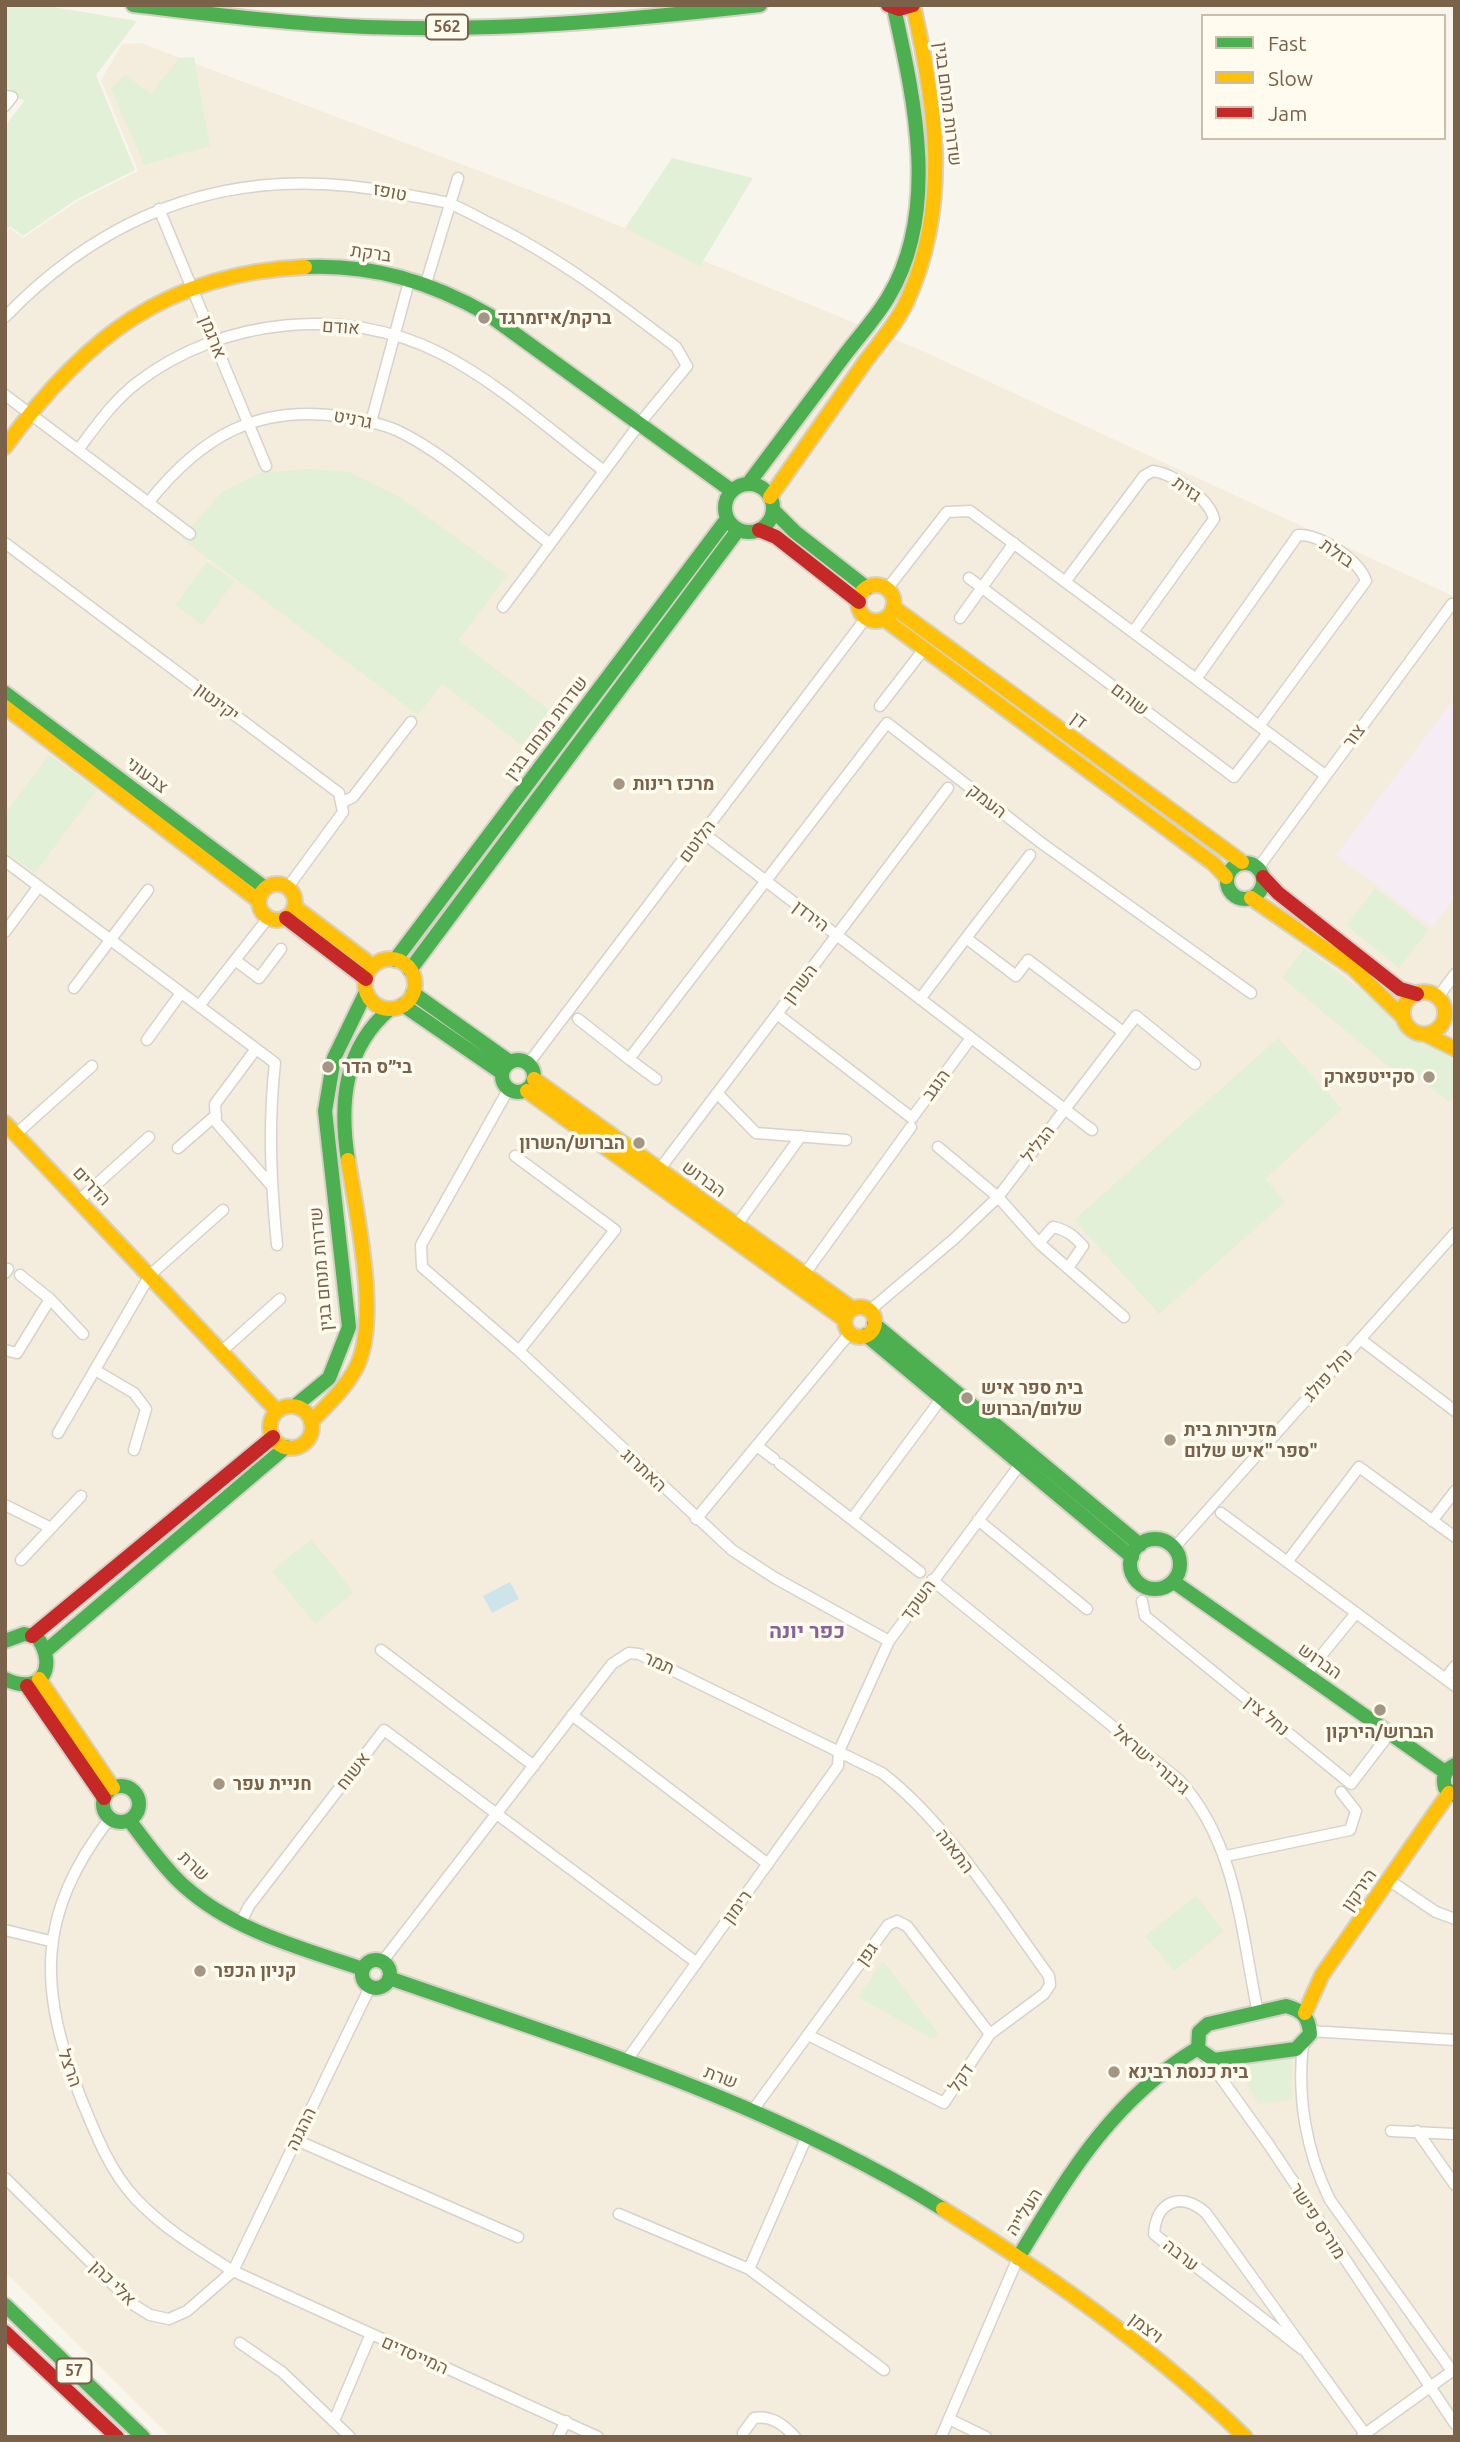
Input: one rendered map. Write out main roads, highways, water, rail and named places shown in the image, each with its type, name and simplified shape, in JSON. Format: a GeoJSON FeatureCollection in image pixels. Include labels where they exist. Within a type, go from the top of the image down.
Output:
{"type":"FeatureCollection","features":[{"type":"Feature","properties":{"kind":"main road","name":"562"},"geometry":{"type":"LineString","coordinates":[[134,5],[245,18],[398,29],[610,22],[760,5]]}},
{"type":"Feature","properties":{"kind":"main road"},"geometry":{"type":"LineString","coordinates":[[891,6],[913,5]]}},
{"type":"Feature","properties":{"kind":"main road","name":"שדרות מנחם בגין"},"geometry":{"type":"LineString","coordinates":[[771,503],[906,304],[922,269],[938,192],[939,150],[913,5]]}},
{"type":"Feature","properties":{"kind":"main road","name":"שדרות מנחם בגין"},"geometry":{"type":"LineString","coordinates":[[748,484],[890,295],[905,263],[920,191],[921,151],[891,6]]}},
{"type":"Feature","properties":{"kind":"main road","name":"ברקת"},"geometry":{"type":"LineString","coordinates":[[5,447],[29,413],[81,356],[109,333],[192,287],[263,270],[327,267],[410,278],[426,283],[489,315],[732,491]]}},
{"type":"Feature","properties":{"kind":"main road"},"geometry":{"type":"LineString","coordinates":[[748,484],[761,487],[771,503],[795,532],[867,588],[878,586],[887,589],[892,597],[893,607],[884,619],[866,618],[859,602],[776,537],[733,524],[725,504],[732,491],[748,484]]}},
{"type":"Feature","properties":{"kind":"main road"},"geometry":{"type":"LineString","coordinates":[[759,530],[769,522],[771,503]]}},
{"type":"Feature","properties":{"kind":"main road","name":"שדרות מנחם בגין"},"geometry":{"type":"LineString","coordinates":[[395,960],[733,524]]}},
{"type":"Feature","properties":{"kind":"main road","name":"שדרות מנחם בגין"},"geometry":{"type":"LineString","coordinates":[[410,970],[733,524]]}},
{"type":"Feature","properties":{"kind":"main road"},"geometry":{"type":"LineString","coordinates":[[859,602],[867,588]]}},
{"type":"Feature","properties":{"kind":"main road","name":"דן"},"geometry":{"type":"LineString","coordinates":[[893,607],[1242,863]]}},
{"type":"Feature","properties":{"kind":"main road","name":"דן"},"geometry":{"type":"LineString","coordinates":[[884,619],[1227,877]]}},
{"type":"Feature","properties":{"kind":"main road","name":"צבעוני"},"geometry":{"type":"LineString","coordinates":[[5,693],[262,895]]}},
{"type":"Feature","properties":{"kind":"main road","name":"צבעוני"},"geometry":{"type":"LineString","coordinates":[[5,707],[262,895]]}},
{"type":"Feature","properties":{"kind":"main road"},"geometry":{"type":"LineString","coordinates":[[1455,1031],[1445,1016],[1438,997],[1401,989],[1278,893],[1261,873],[1242,863],[1231,869],[1227,877],[1233,895],[1251,898],[1290,922],[1389,998],[1412,1029],[1455,1049]]}},
{"type":"Feature","properties":{"kind":"main road"},"geometry":{"type":"LineString","coordinates":[[1251,898],[1259,892],[1261,873]]}},
{"type":"Feature","properties":{"kind":"main road"},"geometry":{"type":"LineString","coordinates":[[276,884],[288,887],[295,896],[290,913],[268,918],[261,911],[262,895],[276,884]]}},
{"type":"Feature","properties":{"kind":"main road"},"geometry":{"type":"LineString","coordinates":[[290,913],[368,979],[375,1004],[402,1002],[506,1068]]}},
{"type":"Feature","properties":{"kind":"main road"},"geometry":{"type":"LineString","coordinates":[[311,1422],[347,1382],[364,1348],[367,1307],[344,1135],[344,1109],[350,1063],[370,1023],[402,1002],[413,977],[410,970],[395,960],[368,979]]}},
{"type":"Feature","properties":{"kind":"main road","name":"שדרות מנחם בגין"},"geometry":{"type":"LineString","coordinates":[[295,1406],[329,1378],[349,1327],[325,1111],[334,1058],[368,979]]}},
{"type":"Feature","properties":{"kind":"main road"},"geometry":{"type":"LineString","coordinates":[[1404,1018],[1406,1004],[1417,994]]}},
{"type":"Feature","properties":{"kind":"main road"},"geometry":{"type":"LineString","coordinates":[[1425,1034],[1438,1029],[1445,1016]]}},
{"type":"Feature","properties":{"kind":"main road"},"geometry":{"type":"LineString","coordinates":[[520,1060],[528,1064],[530,1085],[516,1093],[508,1090],[501,1080],[506,1068],[520,1060]]}},
{"type":"Feature","properties":{"kind":"main road","name":"הברוש"},"geometry":{"type":"LineString","coordinates":[[530,1085],[849,1321]]}},
{"type":"Feature","properties":{"kind":"main road","name":"הדרים"},"geometry":{"type":"LineString","coordinates":[[5,1123],[277,1410]]}},
{"type":"Feature","properties":{"kind":"main road","name":"הברוש"},"geometry":{"type":"LineString","coordinates":[[655,1175],[736,1226],[804,1275],[849,1321]]}},
{"type":"Feature","properties":{"kind":"main road"},"geometry":{"type":"LineString","coordinates":[[870,1324],[857,1337],[849,1321],[861,1307],[870,1324],[942,1399],[1136,1551]]}},
{"type":"Feature","properties":{"kind":"main road"},"geometry":{"type":"LineString","coordinates":[[870,1324],[1136,1551]]}},
{"type":"Feature","properties":{"kind":"main road"},"geometry":{"type":"LineString","coordinates":[[47,1650],[286,1447],[304,1443],[311,1433],[311,1422],[303,1410],[295,1406],[277,1410],[270,1423],[273,1437],[286,1447]]}},
{"type":"Feature","properties":{"kind":"main road"},"geometry":{"type":"LineString","coordinates":[[5,1641],[14,1636],[32,1636],[273,1437]]}},
{"type":"Feature","properties":{"kind":"main road"},"geometry":{"type":"LineString","coordinates":[[1161,1540],[1174,1548],[1180,1567],[1174,1582],[1159,1589],[1143,1586],[1132,1573],[1136,1551],[1161,1540]]}},
{"type":"Feature","properties":{"kind":"main road","name":"הברוש"},"geometry":{"type":"LineString","coordinates":[[1174,1582],[1390,1733],[1450,1769]]}},
{"type":"Feature","properties":{"kind":"main road"},"geometry":{"type":"LineString","coordinates":[[32,1636],[47,1650],[48,1668],[18,1683],[108,1793]]}},
{"type":"Feature","properties":{"kind":"main road"},"geometry":{"type":"LineString","coordinates":[[1450,1769],[1443,1783],[1452,1794]]}},
{"type":"Feature","properties":{"kind":"main road"},"geometry":{"type":"LineString","coordinates":[[124,1786],[137,1796],[139,1807],[129,1820],[119,1822],[110,1818],[104,1809],[108,1793],[124,1786]]}},
{"type":"Feature","properties":{"kind":"main road","name":"הירקון"},"geometry":{"type":"LineString","coordinates":[[1305,2013],[1322,1975],[1452,1794]]}},
{"type":"Feature","properties":{"kind":"main road","name":"שרת"},"geometry":{"type":"LineString","coordinates":[[129,1820],[167,1869],[187,1888],[240,1924],[363,1969]]}},
{"type":"Feature","properties":{"kind":"main road"},"geometry":{"type":"LineString","coordinates":[[373,1961],[382,1962],[388,1969],[389,1978],[383,1986],[370,1987],[363,1978],[363,1969],[373,1961]]}},
{"type":"Feature","properties":{"kind":"main road","name":"שרת"},"geometry":{"type":"LineString","coordinates":[[389,1978],[626,2061],[808,2134],[952,2213],[1018,2258]]}},
{"type":"Feature","properties":{"kind":"main road"},"geometry":{"type":"LineString","coordinates":[[1286,2006],[1305,2013],[1307,2037],[1288,2051],[1214,2060],[1202,2052],[1199,2032],[1208,2024],[1286,2006]]}},
{"type":"Feature","properties":{"kind":"main road","name":"העלייה"},"geometry":{"type":"LineString","coordinates":[[1018,2258],[1069,2175],[1117,2111],[1149,2080],[1202,2052]]}},
{"type":"Feature","properties":{"kind":"main road","name":"ויצמן"},"geometry":{"type":"LineString","coordinates":[[1018,2258],[1147,2352],[1245,2437]]}},
{"type":"Feature","properties":{"kind":"main road","name":"57"},"geometry":{"type":"LineString","coordinates":[[5,2305],[143,2437]]}},
{"type":"Feature","properties":{"kind":"main road","name":"57"},"geometry":{"type":"LineString","coordinates":[[5,2332],[117,2437]]}},
{"type":"Feature","properties":{"kind":"water"},"geometry":{"type":"Polygon","coordinates":[[[510,1582],[519,1599],[492,1613],[483,1596],[510,1582]]]}},
{"type":"Feature","properties":{"kind":"place","name":"ברקת/איזמרגד"},"geometry":{"type":"Point","coordinates":[484,318]}},
{"type":"Feature","properties":{"kind":"place","name":"מרכז רינות"},"geometry":{"type":"Point","coordinates":[619,784]}},
{"type":"Feature","properties":{"kind":"place","name":"בי״ס הדר"},"geometry":{"type":"Point","coordinates":[328,1067]}},
{"type":"Feature","properties":{"kind":"place","name":"סקייטפארק"},"geometry":{"type":"Point","coordinates":[1429,1077]}},
{"type":"Feature","properties":{"kind":"place","name":"הברוש/השרון"},"geometry":{"type":"Point","coordinates":[639,1143]}},
{"type":"Feature","properties":{"kind":"place","name":"בית ספר איש שלום/הברוש"},"geometry":{"type":"Point","coordinates":[967,1398]}},
{"type":"Feature","properties":{"kind":"place","name":"מזכירות בית ספר \"איש שלום\""},"geometry":{"type":"Point","coordinates":[1170,1440]}},
{"type":"Feature","properties":{"kind":"place","name":"הברוש/הירקון"},"geometry":{"type":"Point","coordinates":[1380,1710]}},
{"type":"Feature","properties":{"kind":"place","name":"חניית עפר"},"geometry":{"type":"Point","coordinates":[219,1784]}},
{"type":"Feature","properties":{"kind":"place","name":"קניון הכפר"},"geometry":{"type":"Point","coordinates":[200,1971]}},
{"type":"Feature","properties":{"kind":"place","name":"בית כנסת רבינא"},"geometry":{"type":"Point","coordinates":[1114,2072]}},
{"type":"Feature","properties":{"kind":"district","name":"כפר יונה"},"geometry":{"type":"Point","coordinates":[807,1631]}}]}
